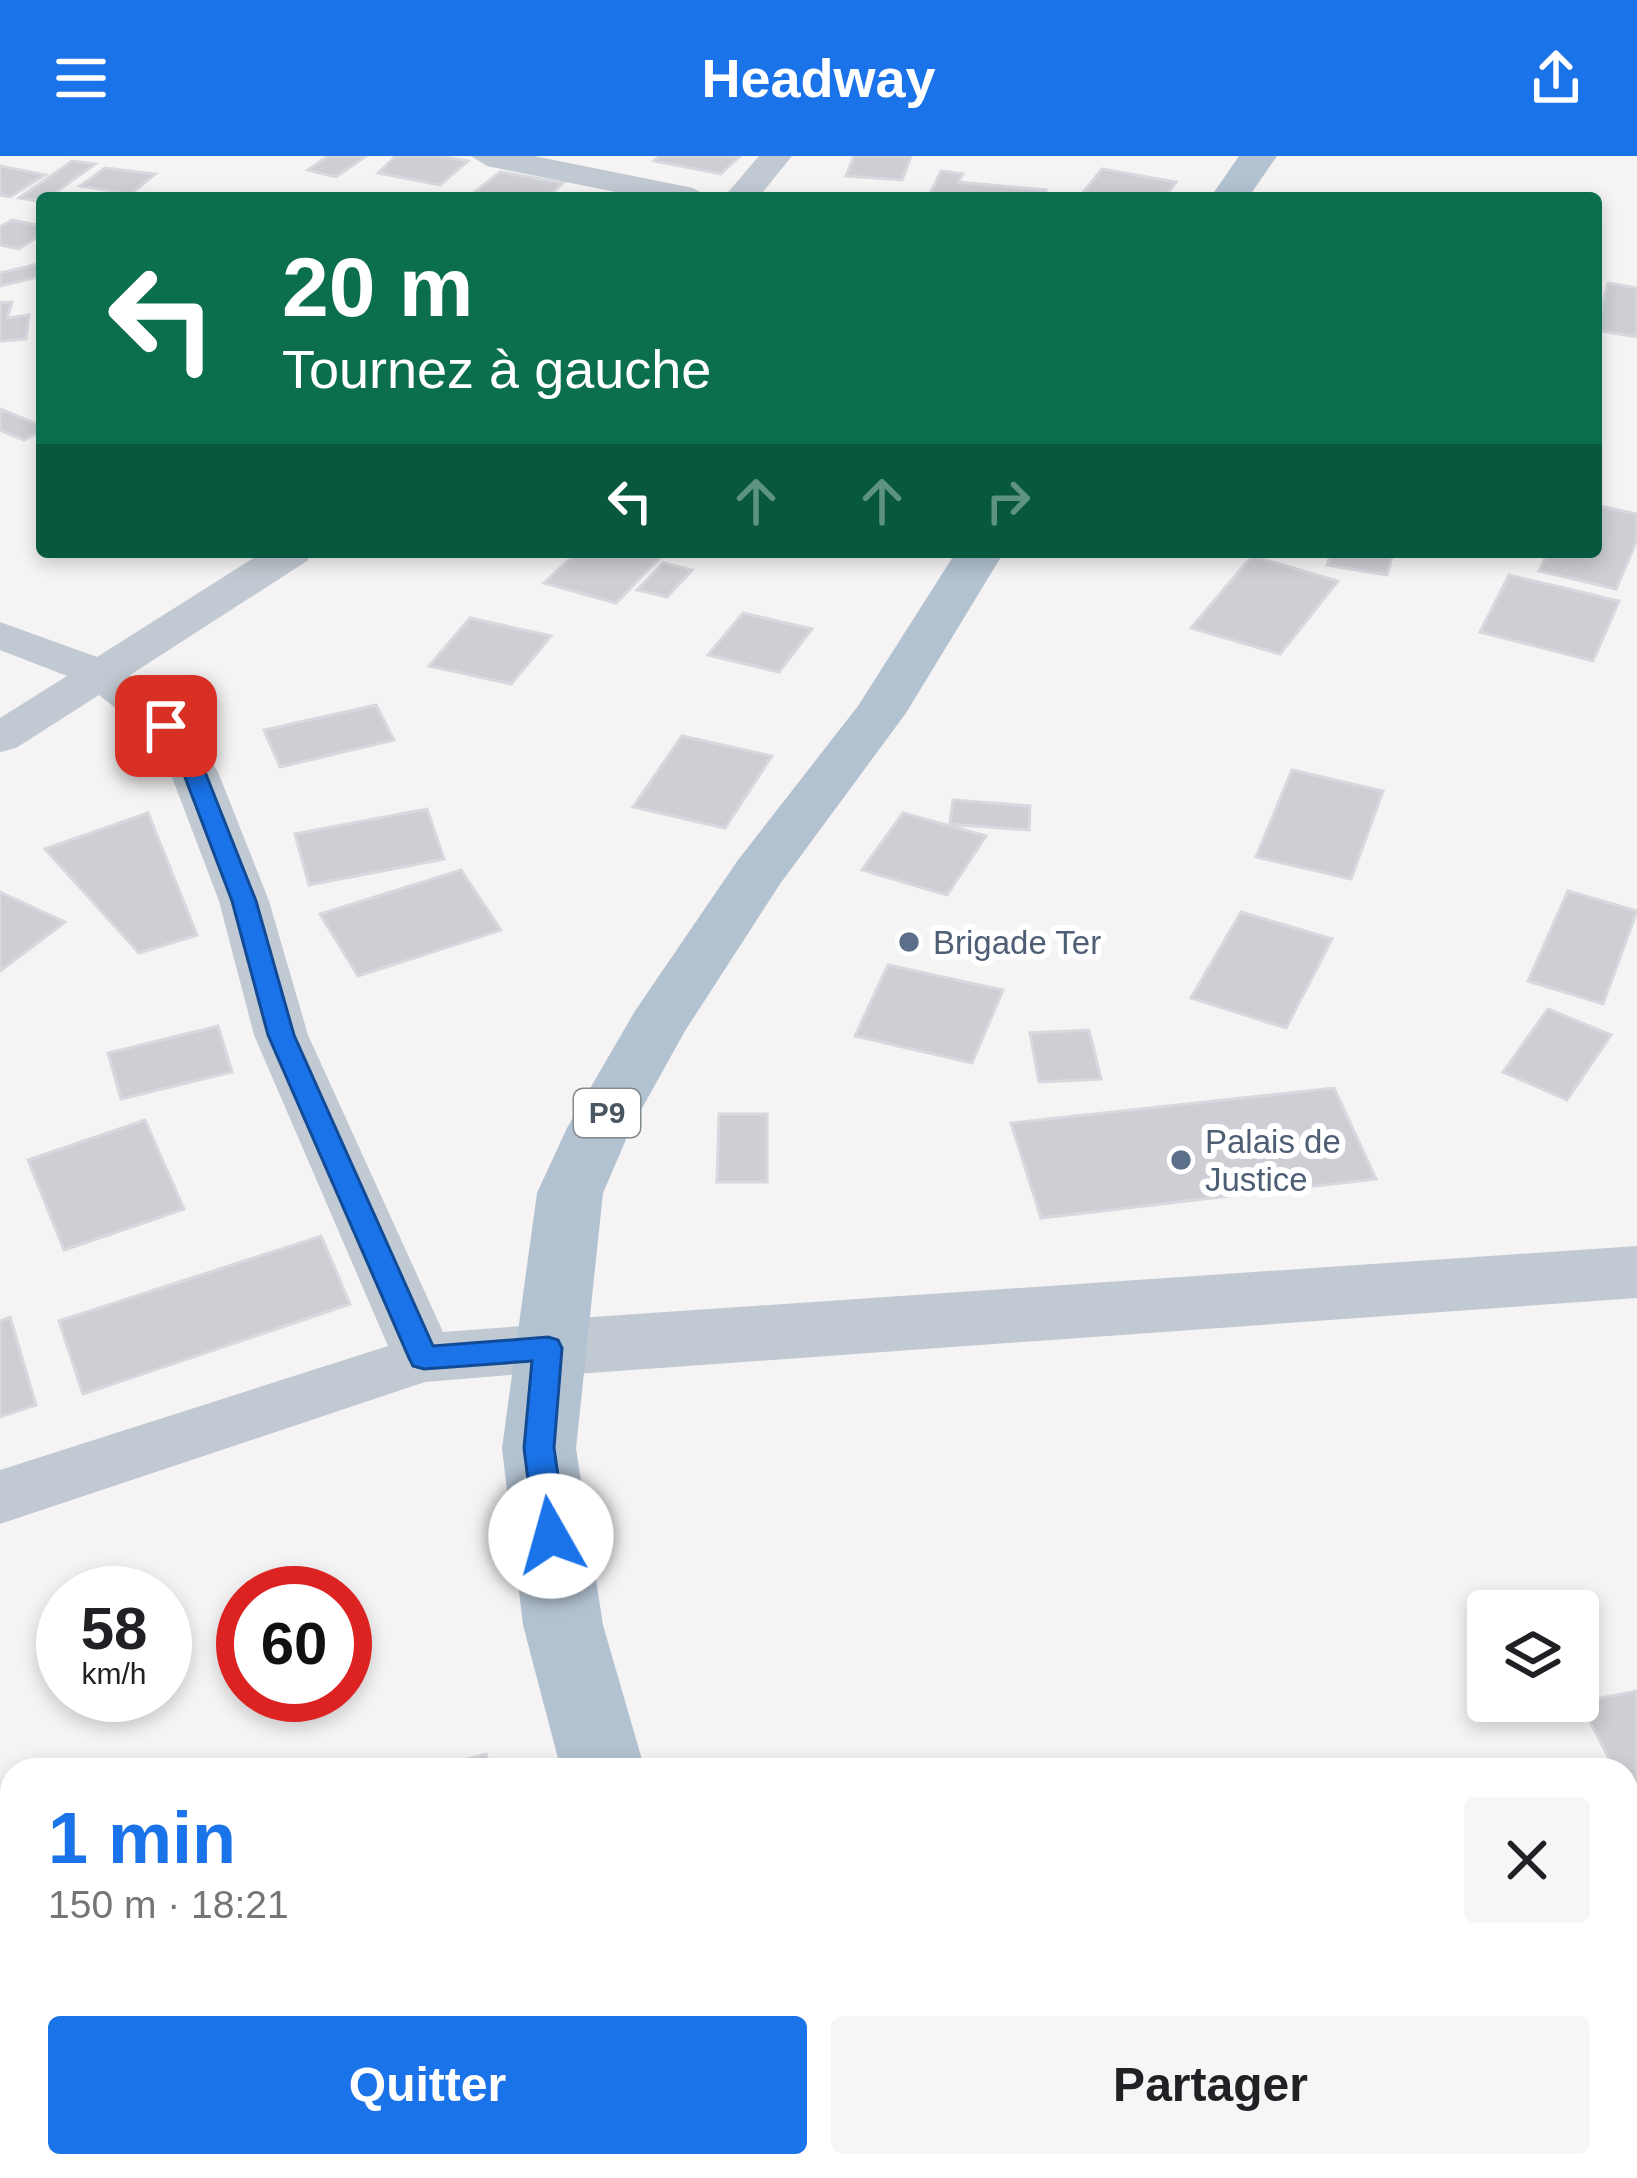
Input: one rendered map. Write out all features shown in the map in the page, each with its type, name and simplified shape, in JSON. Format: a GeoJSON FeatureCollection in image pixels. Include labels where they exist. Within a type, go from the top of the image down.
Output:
{"type":"FeatureCollection","features":[{"type":"Feature","properties":{"kind":"main road"},"geometry":{"type":"LineString","coordinates":[[1232,192],[1258,156]]}},
{"type":"Feature","properties":{"kind":"main road","name":"P9"},"geometry":{"type":"LineString","coordinates":[[600,1758],[562,1624],[539,1448],[570,1193],[599,1128],[656,1026],[758,873],[880,713],[976,558]]}},
{"type":"Feature","properties":{"kind":"street"},"geometry":{"type":"LineString","coordinates":[[488,156],[664,192]]}},
{"type":"Feature","properties":{"kind":"street"},"geometry":{"type":"LineString","coordinates":[[745,192],[776,156]]}},
{"type":"Feature","properties":{"kind":"street"},"geometry":{"type":"LineString","coordinates":[[0,738],[282,558]]}},
{"type":"Feature","properties":{"kind":"street"},"geometry":{"type":"LineString","coordinates":[[0,634],[100,673],[166,726],[194,772],[244,901],[281,1035],[424,1358]]}},
{"type":"Feature","properties":{"kind":"street"},"geometry":{"type":"LineString","coordinates":[[0,1497],[424,1358],[1637,1272]]}},
{"type":"Feature","properties":{"kind":"building"},"geometry":{"type":"Polygon","coordinates":[[[328,156],[366,156],[336,177],[308,170],[328,156]]]}},
{"type":"Feature","properties":{"kind":"building"},"geometry":{"type":"Polygon","coordinates":[[[396,156],[468,161],[440,185],[378,173],[396,156]]]}},
{"type":"Feature","properties":{"kind":"building"},"geometry":{"type":"Polygon","coordinates":[[[660,156],[740,156],[721,174],[654,161],[660,156]]]}},
{"type":"Feature","properties":{"kind":"building"},"geometry":{"type":"Polygon","coordinates":[[[854,156],[911,156],[902,180],[846,176],[854,156]]]}},
{"type":"Feature","properties":{"kind":"building"},"geometry":{"type":"Polygon","coordinates":[[[72,161],[95,164],[56,192],[36,192],[36,201],[19,198],[72,161]]]}},
{"type":"Feature","properties":{"kind":"building"},"geometry":{"type":"Polygon","coordinates":[[[0,166],[45,175],[10,197],[0,195],[0,166]]]}},
{"type":"Feature","properties":{"kind":"building"},"geometry":{"type":"Polygon","coordinates":[[[105,168],[155,174],[133,192],[80,186],[105,168]]]}},
{"type":"Feature","properties":{"kind":"building"},"geometry":{"type":"Polygon","coordinates":[[[1102,169],[1176,182],[1168,192],[1083,192],[1102,169]]]}},
{"type":"Feature","properties":{"kind":"building"},"geometry":{"type":"Polygon","coordinates":[[[941,171],[963,174],[958,182],[1046,190],[1045,192],[931,192],[941,171]]]}},
{"type":"Feature","properties":{"kind":"building"},"geometry":{"type":"Polygon","coordinates":[[[500,172],[563,183],[553,192],[475,192],[500,172]]]}},
{"type":"Feature","properties":{"kind":"building"},"geometry":{"type":"Polygon","coordinates":[[[12,220],[36,225],[36,238],[19,249],[0,245],[0,227],[12,220]]]}},
{"type":"Feature","properties":{"kind":"building"},"geometry":{"type":"Polygon","coordinates":[[[36,264],[36,277],[0,286],[0,273],[36,264]]]}},
{"type":"Feature","properties":{"kind":"building"},"geometry":{"type":"Polygon","coordinates":[[[1608,283],[1637,288],[1637,337],[1602,331],[1608,283]]]}},
{"type":"Feature","properties":{"kind":"building"},"geometry":{"type":"Polygon","coordinates":[[[12,302],[7,318],[29,315],[26,339],[0,341],[0,303],[12,302]]]}},
{"type":"Feature","properties":{"kind":"building"},"geometry":{"type":"Polygon","coordinates":[[[0,409],[36,424],[36,433],[24,440],[0,430],[0,409]]]}},
{"type":"Feature","properties":{"kind":"building"},"geometry":{"type":"Polygon","coordinates":[[[1602,506],[1637,514],[1637,540],[1616,589],[1539,571],[1545,558],[1602,558],[1602,506]]]}},
{"type":"Feature","properties":{"kind":"building"},"geometry":{"type":"Polygon","coordinates":[[[571,558],[660,558],[616,603],[544,583],[571,558]]]}},
{"type":"Feature","properties":{"kind":"building"},"geometry":{"type":"Polygon","coordinates":[[[1250,558],[1338,581],[1280,654],[1191,628],[1250,558]]]}},
{"type":"Feature","properties":{"kind":"building"},"geometry":{"type":"Polygon","coordinates":[[[1329,558],[1392,558],[1387,575],[1327,565],[1329,558]]]}},
{"type":"Feature","properties":{"kind":"building"},"geometry":{"type":"Polygon","coordinates":[[[663,563],[692,570],[667,597],[637,590],[663,563]]]}},
{"type":"Feature","properties":{"kind":"building"},"geometry":{"type":"Polygon","coordinates":[[[1509,575],[1619,601],[1593,661],[1480,632],[1509,575]]]}},
{"type":"Feature","properties":{"kind":"building"},"geometry":{"type":"Polygon","coordinates":[[[743,613],[812,629],[779,672],[708,655],[743,613]]]}},
{"type":"Feature","properties":{"kind":"building"},"geometry":{"type":"Polygon","coordinates":[[[470,618],[551,636],[511,684],[429,666],[470,618]]]}},
{"type":"Feature","properties":{"kind":"building"},"geometry":{"type":"Polygon","coordinates":[[[376,705],[394,740],[280,767],[264,730],[376,705]]]}},
{"type":"Feature","properties":{"kind":"building"},"geometry":{"type":"Polygon","coordinates":[[[682,736],[772,756],[725,828],[633,807],[682,736]]]}},
{"type":"Feature","properties":{"kind":"building"},"geometry":{"type":"Polygon","coordinates":[[[1292,770],[1383,791],[1351,879],[1256,857],[1292,770]]]}},
{"type":"Feature","properties":{"kind":"building"},"geometry":{"type":"Polygon","coordinates":[[[953,800],[1030,806],[1029,830],[950,824],[953,800]]]}},
{"type":"Feature","properties":{"kind":"building"},"geometry":{"type":"Polygon","coordinates":[[[427,809],[444,859],[309,885],[295,834],[427,809]]]}},
{"type":"Feature","properties":{"kind":"building"},"geometry":{"type":"Polygon","coordinates":[[[148,813],[197,935],[139,953],[45,849],[148,813]]]}},
{"type":"Feature","properties":{"kind":"building"},"geometry":{"type":"Polygon","coordinates":[[[903,813],[986,836],[947,895],[862,870],[903,813]]]}},
{"type":"Feature","properties":{"kind":"building"},"geometry":{"type":"Polygon","coordinates":[[[461,870],[501,930],[358,976],[320,914],[461,870]]]}},
{"type":"Feature","properties":{"kind":"building"},"geometry":{"type":"Polygon","coordinates":[[[1568,891],[1637,911],[1603,1004],[1528,981],[1568,891]]]}},
{"type":"Feature","properties":{"kind":"building"},"geometry":{"type":"Polygon","coordinates":[[[0,892],[65,922],[0,971],[0,892]]]}},
{"type":"Feature","properties":{"kind":"building"},"geometry":{"type":"Polygon","coordinates":[[[1241,912],[1332,939],[1286,1028],[1191,998],[1241,912]]]}},
{"type":"Feature","properties":{"kind":"building"},"geometry":{"type":"Polygon","coordinates":[[[888,965],[1003,990],[972,1063],[855,1036],[888,965]]]}},
{"type":"Feature","properties":{"kind":"building"},"geometry":{"type":"Polygon","coordinates":[[[1548,1009],[1611,1035],[1567,1100],[1503,1072],[1548,1009]]]}},
{"type":"Feature","properties":{"kind":"building"},"geometry":{"type":"Polygon","coordinates":[[[218,1026],[232,1072],[121,1099],[108,1053],[218,1026]]]}},
{"type":"Feature","properties":{"kind":"building"},"geometry":{"type":"Polygon","coordinates":[[[1089,1030],[1101,1079],[1039,1082],[1030,1033],[1089,1030]]]}},
{"type":"Feature","properties":{"kind":"building"},"geometry":{"type":"Polygon","coordinates":[[[1334,1088],[1376,1179],[1041,1218],[1011,1123],[1334,1088]]]}},
{"type":"Feature","properties":{"kind":"building"},"geometry":{"type":"Polygon","coordinates":[[[719,1114],[767,1114],[767,1182],[717,1182],[719,1114]]]}},
{"type":"Feature","properties":{"kind":"building"},"geometry":{"type":"Polygon","coordinates":[[[145,1120],[184,1209],[64,1250],[28,1160],[145,1120]]]}},
{"type":"Feature","properties":{"kind":"building"},"geometry":{"type":"Polygon","coordinates":[[[321,1236],[350,1304],[83,1394],[59,1321],[321,1236]]]}},
{"type":"Feature","properties":{"kind":"building"},"geometry":{"type":"Polygon","coordinates":[[[10,1317],[36,1405],[0,1417],[0,1321],[10,1317]]]}},
{"type":"Feature","properties":{"kind":"building"},"geometry":{"type":"Polygon","coordinates":[[[1637,1691],[1637,1758],[1609,1758],[1590,1722],[1599,1722],[1599,1698],[1637,1691]]]}},
{"type":"Feature","properties":{"kind":"place","name":"Brigade Ter"},"geometry":{"type":"Point","coordinates":[909,942]}},
{"type":"Feature","properties":{"kind":"place","name":"Palais de Justice"},"geometry":{"type":"Point","coordinates":[1181,1160]}},
{"type":"Feature","properties":{"kind":"route"},"geometry":{"type":"LineString","coordinates":[[166,726],[194,772],[244,901],[281,1035],[424,1358],[548,1348],[539,1448],[551,1536]]}}]}
